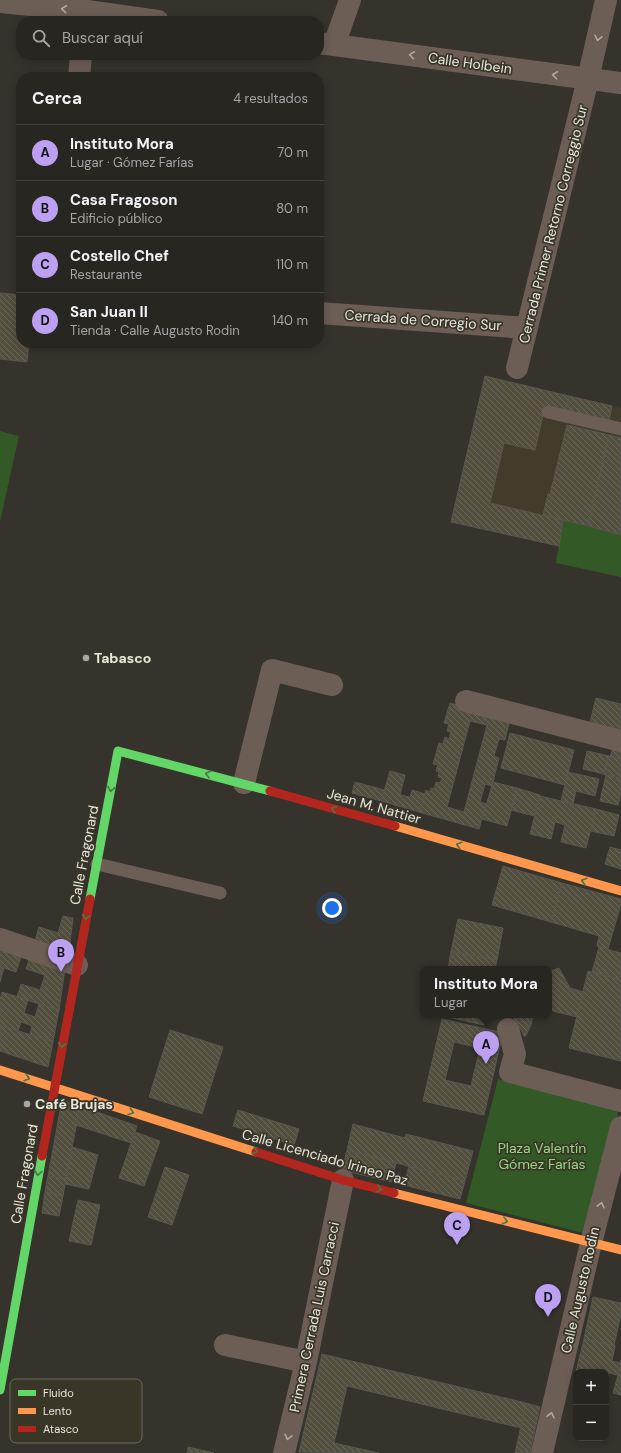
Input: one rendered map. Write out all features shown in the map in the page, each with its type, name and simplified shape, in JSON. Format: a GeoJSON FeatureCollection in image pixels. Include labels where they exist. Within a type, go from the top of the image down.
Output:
{"type":"FeatureCollection","features":[{"type":"Feature","properties":{"kind":"street"},"geometry":{"type":"LineString","coordinates":[[326,44],[350,0]]}},
{"type":"Feature","properties":{"kind":"street","name":"Cerrada Primer Retorno Correggio Sur"},"geometry":{"type":"LineString","coordinates":[[517,368],[606,0]]}},
{"type":"Feature","properties":{"kind":"street"},"geometry":{"type":"LineString","coordinates":[[0,2],[123,16]]}},
{"type":"Feature","properties":{"kind":"street","name":"Calle Holbein"},"geometry":{"type":"LineString","coordinates":[[326,44],[621,84]]}},
{"type":"Feature","properties":{"kind":"street"},"geometry":{"type":"LineString","coordinates":[[79,72],[80,60]]}},
{"type":"Feature","properties":{"kind":"street","name":"Cerrada de Corregio Sur"},"geometry":{"type":"LineString","coordinates":[[324,313],[527,328]]}},
{"type":"Feature","properties":{"kind":"street"},"geometry":{"type":"LineString","coordinates":[[244,784],[272,670],[332,685]]}},
{"type":"Feature","properties":{"kind":"street"},"geometry":{"type":"LineString","coordinates":[[466,701],[621,741]]}},
{"type":"Feature","properties":{"kind":"street","name":"Jean M. Nattier"},"geometry":{"type":"LineString","coordinates":[[118,751],[244,784],[621,891]]}},
{"type":"Feature","properties":{"kind":"street","name":"Calle Fragonard"},"geometry":{"type":"LineString","coordinates":[[0,1390],[54,1087],[118,751]]}},
{"type":"Feature","properties":{"kind":"street"},"geometry":{"type":"LineString","coordinates":[[0,939],[77,965]]}},
{"type":"Feature","properties":{"kind":"street"},"geometry":{"type":"LineString","coordinates":[[508,1030],[515,1054],[510,1072],[621,1101]]}},
{"type":"Feature","properties":{"kind":"street","name":"Calle Licenciado Irineo Paz"},"geometry":{"type":"LineString","coordinates":[[0,1070],[343,1180],[621,1250]]}},
{"type":"Feature","properties":{"kind":"street","name":"Calle Augusto Rodin"},"geometry":{"type":"LineString","coordinates":[[542,1453],[591,1243],[621,1127]]}},
{"type":"Feature","properties":{"kind":"street","name":"Primera Cerrada Luis Carracci"},"geometry":{"type":"LineString","coordinates":[[284,1453],[306,1362],[343,1180]]}},
{"type":"Feature","properties":{"kind":"street"},"geometry":{"type":"LineString","coordinates":[[225,1345],[306,1362]]}},
{"type":"Feature","properties":{"kind":"lane"},"geometry":{"type":"LineString","coordinates":[[548,412],[621,429]]}},
{"type":"Feature","properties":{"kind":"lane"},"geometry":{"type":"LineString","coordinates":[[97,864],[220,893]]}},
{"type":"Feature","properties":{"kind":"shaded area"},"geometry":{"type":"Polygon","coordinates":[[[485,376],[621,408],[621,577],[556,563],[559,546],[451,522],[485,376]]]}},
{"type":"Feature","properties":{"kind":"green space"},"geometry":{"type":"Polygon","coordinates":[[[0,431],[19,436],[0,522],[0,431]]]}},
{"type":"Feature","properties":{"kind":"green space"},"geometry":{"type":"Polygon","coordinates":[[[563,520],[621,535],[621,577],[556,563],[563,520]]]}},
{"type":"Feature","properties":{"kind":"green space","name":"Plaza Valentín Gómez Farías"},"geometry":{"type":"Polygon","coordinates":[[[498,1079],[619,1109],[587,1234],[466,1203],[498,1079]]]}},
{"type":"Feature","properties":{"kind":"building"},"geometry":{"type":"Polygon","coordinates":[[[0,293],[16,295],[16,348],[28,348],[27,362],[0,359],[0,293]]]}},
{"type":"Feature","properties":{"kind":"building"},"geometry":{"type":"Polygon","coordinates":[[[485,376],[569,396],[566,410],[545,406],[535,450],[504,443],[490,503],[563,520],[559,546],[451,522],[485,376]]]}},
{"type":"Feature","properties":{"kind":"building"},"geometry":{"type":"Polygon","coordinates":[[[569,396],[612,406],[609,421],[566,410],[569,396]]]}},
{"type":"Feature","properties":{"kind":"building"},"geometry":{"type":"Polygon","coordinates":[[[567,425],[609,435],[588,526],[543,515],[548,494],[550,494],[567,425]]]}},
{"type":"Feature","properties":{"kind":"building"},"geometry":{"type":"Polygon","coordinates":[[[609,435],[621,438],[621,535],[588,526],[609,435]]]}},
{"type":"Feature","properties":{"kind":"building"},"geometry":{"type":"Polygon","coordinates":[[[596,698],[621,704],[621,730],[589,726],[596,698]]]}},
{"type":"Feature","properties":{"kind":"building"},"geometry":{"type":"Polygon","coordinates":[[[450,703],[510,720],[505,740],[499,739],[494,756],[499,758],[492,786],[485,784],[480,802],[486,804],[479,829],[419,812],[426,790],[430,792],[431,788],[434,789],[436,782],[440,783],[442,778],[438,777],[439,772],[436,771],[438,765],[433,764],[439,743],[443,744],[445,737],[449,739],[451,732],[447,731],[449,724],[444,723],[450,703]],[[470,721],[447,807],[464,812],[487,725],[470,721]]]}},
{"type":"Feature","properties":{"kind":"building"},"geometry":{"type":"Polygon","coordinates":[[[510,733],[574,750],[565,785],[501,768],[510,733]]]}},
{"type":"Feature","properties":{"kind":"building"},"geometry":{"type":"Polygon","coordinates":[[[613,748],[621,750],[621,759],[610,757],[613,748]]]}},
{"type":"Feature","properties":{"kind":"building"},"geometry":{"type":"Polygon","coordinates":[[[587,751],[609,756],[604,774],[583,769],[587,751]]]}},
{"type":"Feature","properties":{"kind":"building"},"geometry":{"type":"Polygon","coordinates":[[[609,756],[621,759],[621,779],[604,774],[609,756]]]}},
{"type":"Feature","properties":{"kind":"building"},"geometry":{"type":"Polygon","coordinates":[[[390,771],[405,775],[400,795],[410,797],[412,790],[425,794],[419,812],[381,801],[390,771]]]}},
{"type":"Feature","properties":{"kind":"building"},"geometry":{"type":"Polygon","coordinates":[[[568,772],[599,779],[595,796],[576,791],[573,804],[561,801],[568,772]]]}},
{"type":"Feature","properties":{"kind":"building"},"geometry":{"type":"Polygon","coordinates":[[[606,775],[621,779],[621,794],[618,805],[600,801],[606,775]]]}},
{"type":"Feature","properties":{"kind":"building"},"geometry":{"type":"Polygon","coordinates":[[[355,782],[384,790],[381,801],[352,793],[355,782]]]}},
{"type":"Feature","properties":{"kind":"building"},"geometry":{"type":"Polygon","coordinates":[[[493,782],[517,788],[507,826],[482,819],[493,782]]]}},
{"type":"Feature","properties":{"kind":"building"},"geometry":{"type":"Polygon","coordinates":[[[517,788],[540,795],[534,816],[511,810],[517,788]]]}},
{"type":"Feature","properties":{"kind":"building"},"geometry":{"type":"Polygon","coordinates":[[[540,796],[596,809],[586,848],[561,842],[565,825],[555,822],[551,839],[530,834],[540,796]]]}},
{"type":"Feature","properties":{"kind":"building"},"geometry":{"type":"Polygon","coordinates":[[[596,809],[619,815],[614,836],[590,831],[596,809]]]}},
{"type":"Feature","properties":{"kind":"building"},"geometry":{"type":"Polygon","coordinates":[[[610,847],[621,850],[621,869],[605,864],[610,847]]]}},
{"type":"Feature","properties":{"kind":"building"},"geometry":{"type":"Polygon","coordinates":[[[503,866],[562,883],[551,922],[492,905],[503,866]]]}},
{"type":"Feature","properties":{"kind":"building"},"geometry":{"type":"Polygon","coordinates":[[[562,883],[621,899],[621,904],[608,949],[597,946],[599,936],[551,922],[562,883]]]}},
{"type":"Feature","properties":{"kind":"building"},"geometry":{"type":"Polygon","coordinates":[[[63,916],[73,918],[69,952],[35,941],[39,927],[58,933],[63,916]]]}},
{"type":"Feature","properties":{"kind":"building"},"geometry":{"type":"Polygon","coordinates":[[[458,919],[503,928],[497,960],[451,952],[458,919]]]}},
{"type":"Feature","properties":{"kind":"building"},"geometry":{"type":"Polygon","coordinates":[[[0,946],[22,954],[16,972],[4,968],[0,982],[0,946]]]}},
{"type":"Feature","properties":{"kind":"building"},"geometry":{"type":"Polygon","coordinates":[[[599,947],[621,953],[621,980],[592,972],[599,947]]]}},
{"type":"Feature","properties":{"kind":"building"},"geometry":{"type":"Polygon","coordinates":[[[451,951],[497,960],[496,966],[448,966],[451,951]]]}},
{"type":"Feature","properties":{"kind":"building"},"geometry":{"type":"Polygon","coordinates":[[[30,957],[65,969],[59,1010],[17,997],[21,984],[40,990],[45,975],[26,969],[30,957]]]}},
{"type":"Feature","properties":{"kind":"building"},"geometry":{"type":"Polygon","coordinates":[[[559,968],[570,988],[583,992],[577,1017],[552,1011],[552,971],[559,968]]]}},
{"type":"Feature","properties":{"kind":"building"},"geometry":{"type":"Polygon","coordinates":[[[588,971],[621,980],[621,1061],[569,1048],[588,971]]]}},
{"type":"Feature","properties":{"kind":"building"},"geometry":{"type":"Polygon","coordinates":[[[2,992],[28,1000],[24,1013],[35,1017],[39,1004],[59,1010],[53,1042],[30,1034],[32,1026],[21,1022],[18,1031],[0,1025],[0,1000],[2,992]]]}},
{"type":"Feature","properties":{"kind":"building"},"geometry":{"type":"Polygon","coordinates":[[[452,1018],[485,1018],[484,1025],[452,1018]]]}},
{"type":"Feature","properties":{"kind":"building"},"geometry":{"type":"Polygon","coordinates":[[[514,1018],[532,1018],[531,1025],[525,1037],[514,1018]]]}},
{"type":"Feature","properties":{"kind":"building"},"geometry":{"type":"Polygon","coordinates":[[[442,1019],[503,1033],[484,1115],[423,1101],[442,1019]],[[454,1042],[445,1080],[471,1086],[480,1048],[454,1042]]]}},
{"type":"Feature","properties":{"kind":"building"},"geometry":{"type":"Polygon","coordinates":[[[0,1025],[53,1042],[48,1067],[0,1051],[0,1025]]]}},
{"type":"Feature","properties":{"kind":"building"},"geometry":{"type":"Polygon","coordinates":[[[170,1030],[223,1047],[202,1114],[149,1097],[170,1030]]]}},
{"type":"Feature","properties":{"kind":"building"},"geometry":{"type":"Polygon","coordinates":[[[62,1100],[80,1106],[66,1179],[48,1176],[62,1100]]]}},
{"type":"Feature","properties":{"kind":"building"},"geometry":{"type":"Polygon","coordinates":[[[80,1106],[137,1126],[131,1143],[76,1125],[80,1106]]]}},
{"type":"Feature","properties":{"kind":"building"},"geometry":{"type":"Polygon","coordinates":[[[238,1110],[299,1129],[294,1145],[233,1126],[238,1110]]]}},
{"type":"Feature","properties":{"kind":"building"},"geometry":{"type":"Polygon","coordinates":[[[353,1124],[405,1138],[406,1134],[473,1151],[465,1181],[347,1150],[353,1124]]]}},
{"type":"Feature","properties":{"kind":"building"},"geometry":{"type":"Polygon","coordinates":[[[135,1132],[160,1141],[144,1186],[119,1178],[135,1132]]]}},
{"type":"Feature","properties":{"kind":"building"},"geometry":{"type":"Polygon","coordinates":[[[72,1147],[98,1155],[89,1189],[65,1184],[72,1147]]]}},
{"type":"Feature","properties":{"kind":"building"},"geometry":{"type":"Polygon","coordinates":[[[347,1150],[396,1163],[391,1182],[342,1170],[347,1150]]]}},
{"type":"Feature","properties":{"kind":"building"},"geometry":{"type":"Polygon","coordinates":[[[409,1166],[465,1181],[460,1199],[404,1185],[409,1166]]]}},
{"type":"Feature","properties":{"kind":"building"},"geometry":{"type":"Polygon","coordinates":[[[165,1167],[189,1175],[172,1225],[148,1217],[165,1167]]]}},
{"type":"Feature","properties":{"kind":"building"},"geometry":{"type":"Polygon","coordinates":[[[48,1176],[66,1179],[63,1196],[45,1192],[48,1176]]]}},
{"type":"Feature","properties":{"kind":"building"},"geometry":{"type":"Polygon","coordinates":[[[45,1192],[63,1196],[59,1216],[42,1213],[45,1192]]]}},
{"type":"Feature","properties":{"kind":"building"},"geometry":{"type":"Polygon","coordinates":[[[78,1200],[100,1205],[91,1245],[69,1241],[78,1200]]]}},
{"type":"Feature","properties":{"kind":"building"},"geometry":{"type":"Polygon","coordinates":[[[593,1297],[621,1303],[621,1314],[614,1346],[584,1339],[593,1297]]]}},
{"type":"Feature","properties":{"kind":"building"},"geometry":{"type":"Polygon","coordinates":[[[584,1339],[615,1346],[612,1361],[620,1363],[621,1360],[621,1395],[613,1393],[618,1375],[609,1373],[609,1369],[577,1369],[584,1339]]]}},
{"type":"Feature","properties":{"kind":"building"},"geometry":{"type":"Polygon","coordinates":[[[322,1354],[526,1403],[521,1428],[347,1386],[334,1443],[379,1453],[299,1452],[322,1354]]]}},
{"type":"Feature","properties":{"kind":"building"},"geometry":{"type":"Polygon","coordinates":[[[526,1403],[540,1407],[530,1453],[515,1453],[526,1403]]]}},
{"type":"Feature","properties":{"kind":"building"},"geometry":{"type":"Polygon","coordinates":[[[188,1447],[214,1453],[187,1453],[188,1447]]]}},
{"type":"Feature","properties":{"kind":"traffic: fast"},"geometry":{"type":"LineString","coordinates":[[90,899],[118,751],[270,791]]}},
{"type":"Feature","properties":{"kind":"traffic: fast"},"geometry":{"type":"LineString","coordinates":[[0,1390],[42,1156]]}},
{"type":"Feature","properties":{"kind":"traffic: slow"},"geometry":{"type":"LineString","coordinates":[[395,826],[621,891]]}},
{"type":"Feature","properties":{"kind":"traffic: slow"},"geometry":{"type":"LineString","coordinates":[[0,1070],[256,1152]]}},
{"type":"Feature","properties":{"kind":"traffic: slow"},"geometry":{"type":"LineString","coordinates":[[394,1193],[621,1250]]}},
{"type":"Feature","properties":{"kind":"traffic: jam"},"geometry":{"type":"LineString","coordinates":[[270,791],[395,826]]}},
{"type":"Feature","properties":{"kind":"traffic: jam"},"geometry":{"type":"LineString","coordinates":[[42,1156],[90,899]]}},
{"type":"Feature","properties":{"kind":"traffic: jam"},"geometry":{"type":"LineString","coordinates":[[256,1152],[343,1180],[394,1193]]}},
{"type":"Feature","properties":{"kind":"place","name":"Tabasco"},"geometry":{"type":"Point","coordinates":[86,658]}},
{"type":"Feature","properties":{"kind":"place","name":"Casa Fragoson"},"geometry":{"type":"Point","coordinates":[61,972]}},
{"type":"Feature","properties":{"kind":"place","name":"Instituto Mora"},"geometry":{"type":"Point","coordinates":[486,1064]}},
{"type":"Feature","properties":{"kind":"place","name":"Café Brujas"},"geometry":{"type":"Point","coordinates":[27,1104]}},
{"type":"Feature","properties":{"kind":"place","name":"Costello Chef"},"geometry":{"type":"Point","coordinates":[457,1245]}},
{"type":"Feature","properties":{"kind":"place","name":"San Juan II"},"geometry":{"type":"Point","coordinates":[548,1317]}}]}
